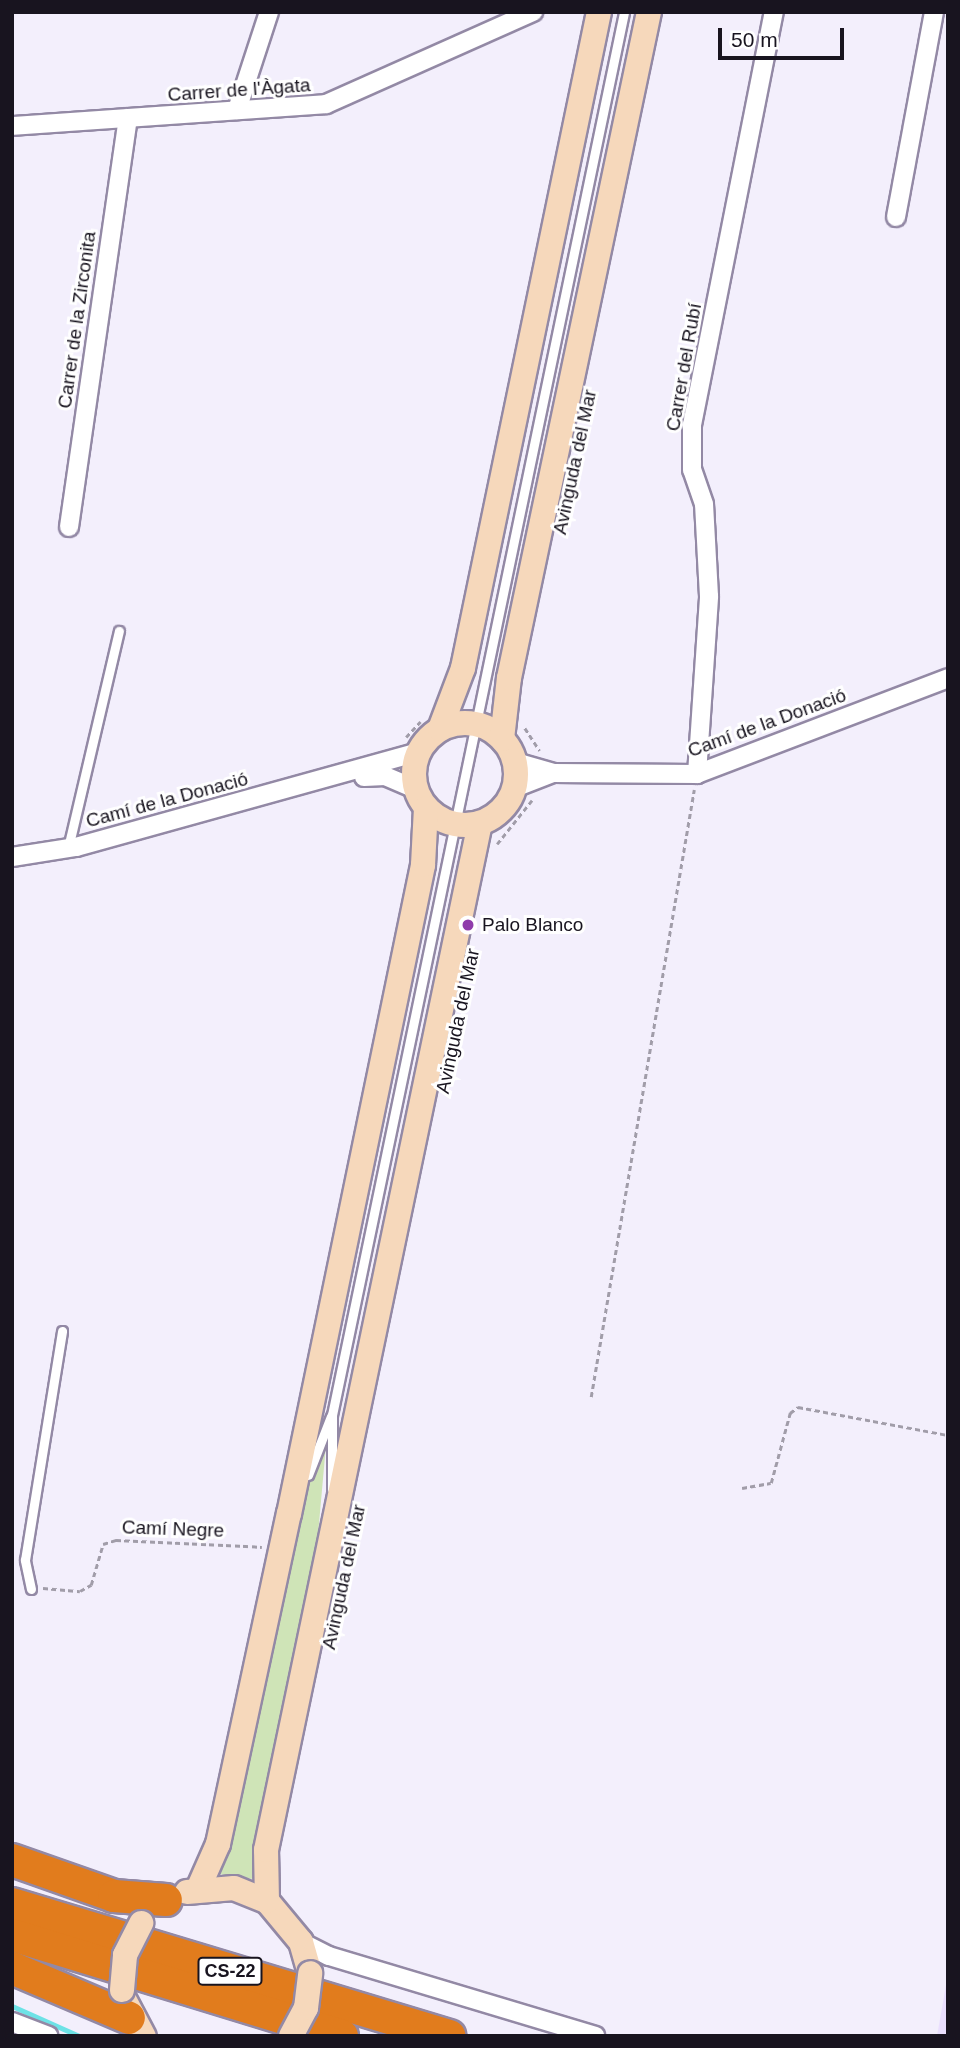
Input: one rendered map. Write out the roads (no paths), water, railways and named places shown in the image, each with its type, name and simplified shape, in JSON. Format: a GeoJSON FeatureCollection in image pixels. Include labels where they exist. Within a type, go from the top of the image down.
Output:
{"type":"FeatureCollection","features":[{"type":"Feature","properties":{"kind":"highway"},"geometry":{"type":"LineString","coordinates":[[12,1860],[114,1896],[166,1900]]}},
{"type":"Feature","properties":{"kind":"highway","name":"CS-22"},"geometry":{"type":"LineString","coordinates":[[12,1904],[449,2036]]}},
{"type":"Feature","properties":{"kind":"highway","name":"CS-22"},"geometry":{"type":"LineString","coordinates":[[12,1935],[342,2036]]}},
{"type":"Feature","properties":{"kind":"highway"},"geometry":{"type":"LineString","coordinates":[[12,1968],[132,2015]]}},
{"type":"Feature","properties":{"kind":"main road"},"geometry":{"type":"LineString","coordinates":[[418,752],[440,729],[463,668],[599,12]]}},
{"type":"Feature","properties":{"kind":"main road","name":"Avinguda del Mar"},"geometry":{"type":"LineString","coordinates":[[502,739],[509,678],[649,12]]}},
{"type":"Feature","properties":{"kind":"main road"},"geometry":{"type":"LineString","coordinates":[[421,798],[455,824],[480,823],[502,810],[514,788],[514,762],[502,739],[476,723],[440,729]]}},
{"type":"Feature","properties":{"kind":"main road","name":"Avinguda del Mar"},"geometry":{"type":"LineString","coordinates":[[199,1888],[218,1844],[423,865],[418,752]]}},
{"type":"Feature","properties":{"kind":"main road","name":"Avinguda del Mar"},"geometry":{"type":"LineString","coordinates":[[267,1901],[266,1850],[480,823]]}},
{"type":"Feature","properties":{"kind":"main road"},"geometry":{"type":"LineString","coordinates":[[132,2015],[125,1955],[141,1923],[166,1900],[199,1888],[234,1888],[267,1901],[301,1942],[310,1973],[306,2008],[291,2036]]}},
{"type":"Feature","properties":{"kind":"street"},"geometry":{"type":"LineString","coordinates":[[237,110],[269,12]]}},
{"type":"Feature","properties":{"kind":"street","name":"Carrer de l'Àgata"},"geometry":{"type":"LineString","coordinates":[[12,127],[326,104],[533,12]]}},
{"type":"Feature","properties":{"kind":"street","name":"Carrer del Rubí"},"geometry":{"type":"LineString","coordinates":[[697,774],[709,596],[704,504],[692,470],[692,425],[774,12]]}},
{"type":"Feature","properties":{"kind":"street"},"geometry":{"type":"LineString","coordinates":[[896,217],[934,12]]}},
{"type":"Feature","properties":{"kind":"street","name":"Carrer de la Zirconita"},"geometry":{"type":"LineString","coordinates":[[69,527],[128,118]]}},
{"type":"Feature","properties":{"kind":"street","name":"Camí de la Donació"},"geometry":{"type":"LineString","coordinates":[[514,762],[553,773],[697,774],[948,678]]}},
{"type":"Feature","properties":{"kind":"street","name":"Camí de la Donació"},"geometry":{"type":"LineString","coordinates":[[13,860],[68,848],[418,752]]}},
{"type":"Feature","properties":{"kind":"street","name":"Camí de la Donació"},"geometry":{"type":"LineString","coordinates":[[514,788],[553,773]]}},
{"type":"Feature","properties":{"kind":"street","name":"Camí de la Donació"},"geometry":{"type":"LineString","coordinates":[[332,777],[385,776],[421,798]]}},
{"type":"Feature","properties":{"kind":"street"},"geometry":{"type":"LineString","coordinates":[[301,1942],[329,1956],[595,2036]]}},
{"type":"Feature","properties":{"kind":"street"},"geometry":{"type":"LineString","coordinates":[[12,2022],[48,2036]]}},
{"type":"Feature","properties":{"kind":"lane","name":"Avinguda del Mar"},"geometry":{"type":"LineString","coordinates":[[289,1514],[332,1415],[624,12]]}},
{"type":"Feature","properties":{"kind":"lane"},"geometry":{"type":"LineString","coordinates":[[68,848],[119,631]]}},
{"type":"Feature","properties":{"kind":"lane"},"geometry":{"type":"LineString","coordinates":[[31,1589],[25,1560],[62,1331]]}},
{"type":"Feature","properties":{"kind":"lane","name":"Avinguda del Mar"},"geometry":{"type":"LineString","coordinates":[[332,1415],[334,1522]]}},
{"type":"Feature","properties":{"kind":"waterway"},"geometry":{"type":"LineString","coordinates":[[12,2006],[79,2036]]}},
{"type":"Feature","properties":{"kind":"place","name":"Palo Blanco"},"geometry":{"type":"Point","coordinates":[468,925]}}]}
